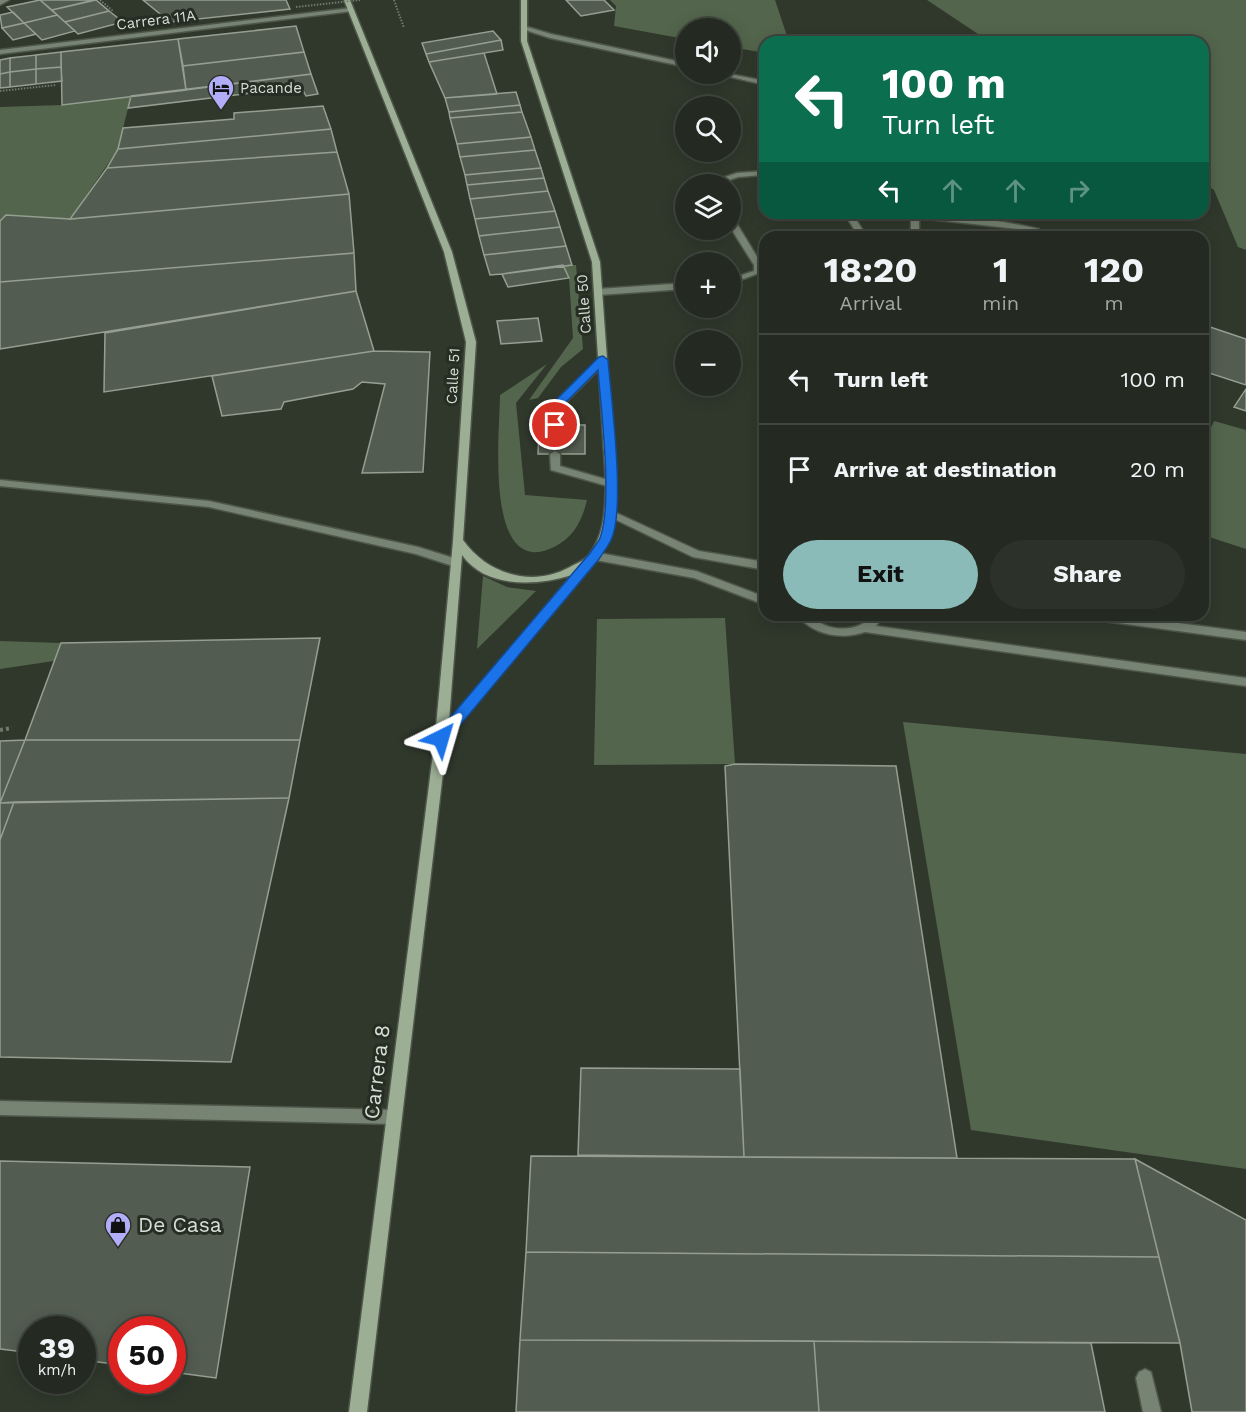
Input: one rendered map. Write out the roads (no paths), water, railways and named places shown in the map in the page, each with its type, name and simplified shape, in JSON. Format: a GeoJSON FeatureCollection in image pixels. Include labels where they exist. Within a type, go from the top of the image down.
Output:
{"type":"FeatureCollection","features":[{"type":"Feature","properties":{"kind":"main road","name":"Calle 51"},"geometry":{"type":"LineString","coordinates":[[347,0],[448,252],[471,342],[458,541],[441,738]]}},
{"type":"Feature","properties":{"kind":"main road","name":"Calle 50"},"geometry":{"type":"LineString","coordinates":[[441,738],[594,556],[606,538],[610,513],[611,483],[596,262],[524,41],[524,0]]}},
{"type":"Feature","properties":{"kind":"main road"},"geometry":{"type":"LineString","coordinates":[[458,541],[466,557],[482,569],[504,577],[529,580],[554,577],[577,569],[594,556]]}},
{"type":"Feature","properties":{"kind":"main road","name":"Carrera 8"},"geometry":{"type":"LineString","coordinates":[[358,1412],[441,738]]}},
{"type":"Feature","properties":{"kind":"street"},"geometry":{"type":"LineString","coordinates":[[0,3],[6,0]]}},
{"type":"Feature","properties":{"kind":"street","name":"Carrera 11A"},"geometry":{"type":"LineString","coordinates":[[0,52],[351,10]]}},
{"type":"Feature","properties":{"kind":"street"},"geometry":{"type":"LineString","coordinates":[[524,28],[550,36],[675,63]]}},
{"type":"Feature","properties":{"kind":"street"},"geometry":{"type":"LineString","coordinates":[[741,78],[759,82]]}},
{"type":"Feature","properties":{"kind":"street"},"geometry":{"type":"LineString","coordinates":[[737,174],[759,173]]}},
{"type":"Feature","properties":{"kind":"street"},"geometry":{"type":"LineString","coordinates":[[949,219],[1036,231]]}},
{"type":"Feature","properties":{"kind":"street"},"geometry":{"type":"LineString","coordinates":[[741,237],[758,265],[758,272],[741,278]]}},
{"type":"Feature","properties":{"kind":"street"},"geometry":{"type":"LineString","coordinates":[[598,292],[675,287]]}},
{"type":"Feature","properties":{"kind":"street"},"geometry":{"type":"LineString","coordinates":[[555,425],[555,406],[603,360]]}},
{"type":"Feature","properties":{"kind":"street"},"geometry":{"type":"LineString","coordinates":[[555,454],[555,468],[611,483]]}},
{"type":"Feature","properties":{"kind":"street"},"geometry":{"type":"LineString","coordinates":[[0,483],[209,504],[418,551],[456,563]]}},
{"type":"Feature","properties":{"kind":"street"},"geometry":{"type":"LineString","coordinates":[[610,513],[697,554],[759,565]]}},
{"type":"Feature","properties":{"kind":"street"},"geometry":{"type":"LineString","coordinates":[[594,556],[696,574],[759,599]]}},
{"type":"Feature","properties":{"kind":"street"},"geometry":{"type":"LineString","coordinates":[[810,621],[831,631],[848,632],[864,628],[874,621]]}},
{"type":"Feature","properties":{"kind":"street"},"geometry":{"type":"LineString","coordinates":[[1133,621],[1246,636]]}},
{"type":"Feature","properties":{"kind":"street"},"geometry":{"type":"LineString","coordinates":[[864,628],[1246,682]]}},
{"type":"Feature","properties":{"kind":"street"},"geometry":{"type":"LineString","coordinates":[[0,1108],[394,1117]]}},
{"type":"Feature","properties":{"kind":"street"},"geometry":{"type":"LineString","coordinates":[[1145,1378],[1152,1412]]}},
{"type":"Feature","properties":{"kind":"place","name":"Pacande"},"geometry":{"type":"Point","coordinates":[221,111]}},
{"type":"Feature","properties":{"kind":"place","name":"De Casa"},"geometry":{"type":"Point","coordinates":[118,1248]}}]}
